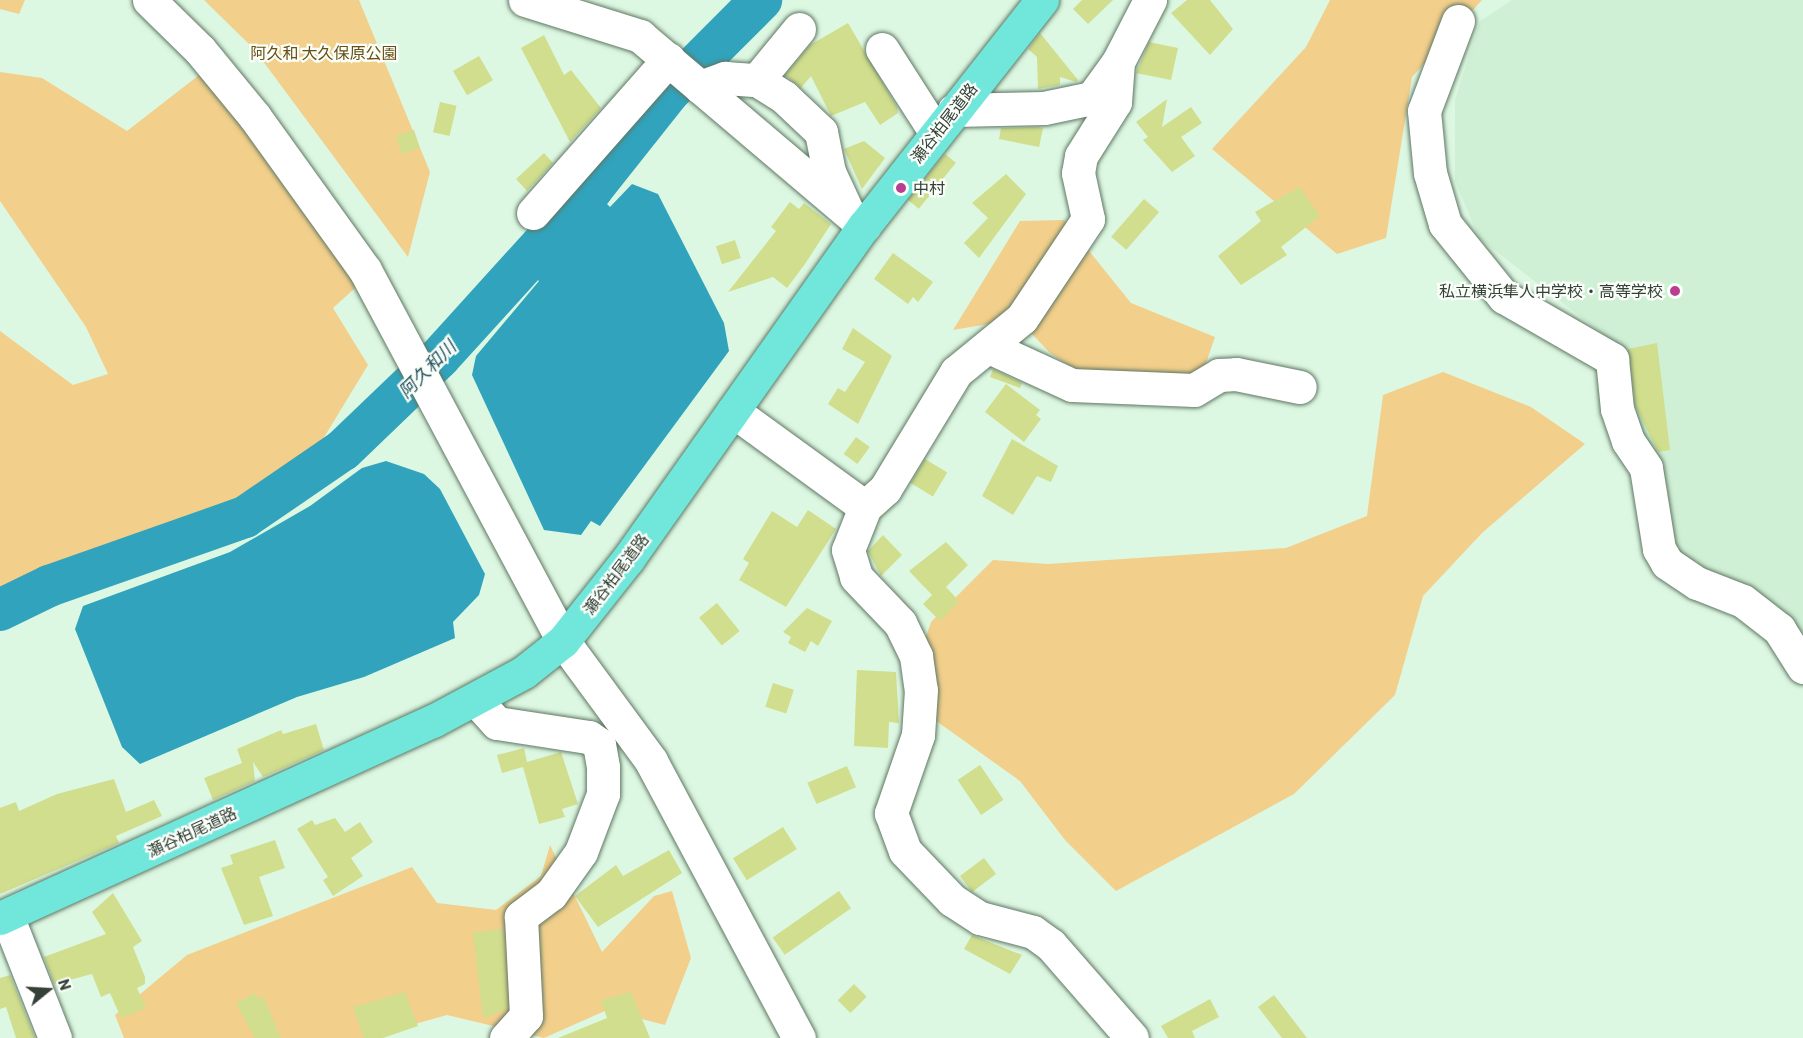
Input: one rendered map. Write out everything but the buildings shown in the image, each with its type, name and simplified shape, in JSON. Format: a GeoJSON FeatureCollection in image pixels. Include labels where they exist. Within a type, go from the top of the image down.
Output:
{"type":"FeatureCollection","features":[{"type":"Feature","properties":{"kind":"main road","name":"瀬谷柏尾道路"},"geometry":{"type":"LineString","coordinates":[[4,917],[476,700],[563,641],[733,411],[856,219],[945,121],[1042,0]]}},
{"type":"Feature","properties":{"kind":"street"},"geometry":{"type":"LineString","coordinates":[[149,0],[200,50],[262,127],[365,270],[416,358],[563,641],[651,761],[799,1038]]}},
{"type":"Feature","properties":{"kind":"street"},"geometry":{"type":"LineString","coordinates":[[525,0],[640,36],[856,219]]}},
{"type":"Feature","properties":{"kind":"street"},"geometry":{"type":"LineString","coordinates":[[882,49],[945,121],[1075,105],[1092,98],[1118,62],[1150,0]]}},
{"type":"Feature","properties":{"kind":"street"},"geometry":{"type":"LineString","coordinates":[[1458,21],[1424,111],[1430,173],[1445,224],[1504,297],[1612,359],[1617,409],[1628,441],[1646,468],[1659,549],[1667,562],[1697,583],[1743,601],[1779,629],[1803,667]]}},
{"type":"Feature","properties":{"kind":"street"},"geometry":{"type":"LineString","coordinates":[[757,80],[799,28]]}},
{"type":"Feature","properties":{"kind":"street"},"geometry":{"type":"LineString","coordinates":[[1118,62],[1115,102],[1081,156],[1078,172],[1088,219],[1022,318],[951,379],[885,489],[865,507],[848,550],[856,577],[900,623],[916,656],[921,690],[918,735],[891,813],[894,831],[905,851],[952,900],[980,918],[1033,932],[1051,945],[1132,1038]]}},
{"type":"Feature","properties":{"kind":"street"},"geometry":{"type":"LineString","coordinates":[[533,213],[685,74],[757,80],[821,132],[829,172],[856,219]]}},
{"type":"Feature","properties":{"kind":"street"},"geometry":{"type":"LineString","coordinates":[[989,347],[1072,385],[1194,390],[1219,375],[1236,374],[1300,387]]}},
{"type":"Feature","properties":{"kind":"street"},"geometry":{"type":"LineString","coordinates":[[733,411],[865,507]]}},
{"type":"Feature","properties":{"kind":"street"},"geometry":{"type":"LineString","coordinates":[[476,700],[497,723],[589,737],[599,744],[603,767],[603,794],[581,852],[551,894],[521,917],[526,1016],[508,1038]]}},
{"type":"Feature","properties":{"kind":"street"},"geometry":{"type":"LineString","coordinates":[[4,917],[56,1038]]}},
{"type":"Feature","properties":{"kind":"shaded area","name":"私立横浜隼人中学校・高等学校"},"geometry":{"type":"Polygon","coordinates":[[[1512,0],[1803,0],[1803,644],[1673,552],[1617,345],[1479,238],[1455,181],[1455,100],[1480,21],[1512,0]]]}},
{"type":"Feature","properties":{"kind":"green space"},"geometry":{"type":"Polygon","coordinates":[[[0,0],[25,0],[19,14],[0,9],[0,0]]]}},
{"type":"Feature","properties":{"kind":"green space","name":"阿久和 大久保原公園"},"geometry":{"type":"Polygon","coordinates":[[[204,0],[359,0],[430,172],[408,257],[254,49],[204,0]]]}},
{"type":"Feature","properties":{"kind":"green space"},"geometry":{"type":"Polygon","coordinates":[[[1330,0],[1482,0],[1412,77],[1386,238],[1337,254],[1212,149],[1306,47],[1330,0]]]}},
{"type":"Feature","properties":{"kind":"green space"},"geometry":{"type":"Polygon","coordinates":[[[0,72],[42,78],[127,131],[203,72],[365,279],[333,308],[368,365],[323,439],[248,496],[0,593],[0,331],[73,385],[108,374],[86,327],[0,201],[0,72]]]}},
{"type":"Feature","properties":{"kind":"green space"},"geometry":{"type":"Polygon","coordinates":[[[1064,220],[1131,303],[1215,337],[1205,366],[1131,406],[1050,353],[1018,319],[953,330],[1020,221],[1064,220]]]}},
{"type":"Feature","properties":{"kind":"green space"},"geometry":{"type":"Polygon","coordinates":[[[1443,372],[1531,407],[1585,444],[1482,533],[1423,596],[1395,695],[1294,794],[1116,891],[1065,840],[1020,781],[928,715],[922,649],[931,622],[993,560],[1048,564],[1286,548],[1367,516],[1383,395],[1443,372]]]}},
{"type":"Feature","properties":{"kind":"green space"},"geometry":{"type":"Polygon","coordinates":[[[550,845],[602,952],[654,896],[672,891],[691,958],[665,1025],[607,1010],[544,1038],[447,1015],[365,1038],[124,1038],[115,1015],[187,955],[412,867],[437,903],[496,910],[541,876],[550,845]]]}},
{"type":"Feature","properties":{"kind":"water"},"geometry":{"type":"Polygon","coordinates":[[[632,184],[658,194],[724,323],[729,351],[600,526],[591,521],[581,535],[544,530],[472,375],[476,356],[539,281],[522,268],[592,189],[610,207],[632,184]]]}},
{"type":"Feature","properties":{"kind":"water"},"geometry":{"type":"Polygon","coordinates":[[[386,461],[424,474],[440,489],[485,574],[479,595],[453,622],[455,638],[364,677],[297,697],[140,764],[122,747],[75,629],[83,606],[230,552],[310,506],[362,468],[386,461]]]}},
{"type":"Feature","properties":{"kind":"waterway","name":"阿久和川"},"geometry":{"type":"LineString","coordinates":[[0,610],[49,586],[245,517],[343,450],[439,358],[592,189],[668,93],[761,0]]}},
{"type":"Feature","properties":{"kind":"place","name":"中村"},"geometry":{"type":"Point","coordinates":[901,188]}},
{"type":"Feature","properties":{"kind":"place","name":"私立横浜隼人中学校・高等学校"},"geometry":{"type":"Point","coordinates":[1675,291]}}]}
